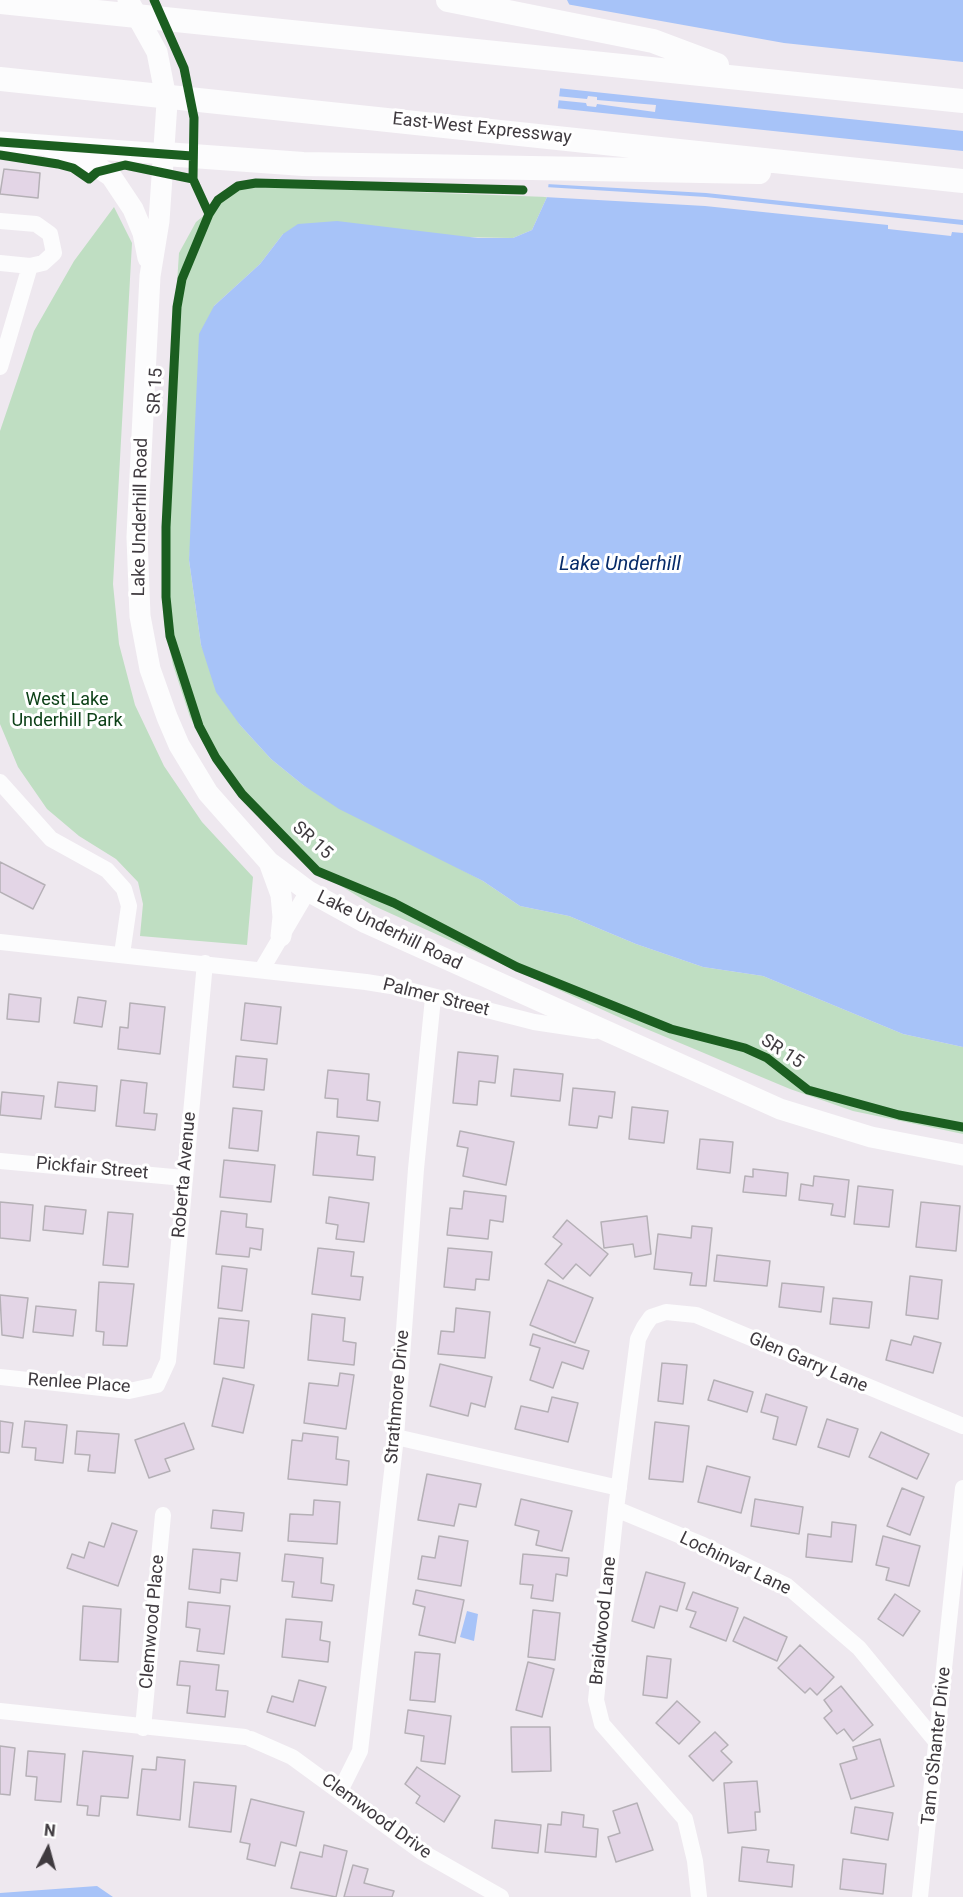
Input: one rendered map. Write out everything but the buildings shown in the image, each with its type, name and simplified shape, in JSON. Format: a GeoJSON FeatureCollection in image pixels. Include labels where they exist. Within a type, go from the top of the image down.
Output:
{"type":"FeatureCollection","features":[{"type":"Feature","properties":{"kind":"highway"},"geometry":{"type":"LineString","coordinates":[[448,0],[653,41],[750,77]]}},
{"type":"Feature","properties":{"kind":"highway"},"geometry":{"type":"LineString","coordinates":[[0,2],[535,58],[750,77],[963,101]]}},
{"type":"Feature","properties":{"kind":"highway","name":"East-West Expressway"},"geometry":{"type":"LineString","coordinates":[[0,79],[963,181]]}},
{"type":"Feature","properties":{"kind":"highway"},"geometry":{"type":"LineString","coordinates":[[165,154],[303,164],[527,170],[899,174]]}},
{"type":"Feature","properties":{"kind":"main road","name":"Lake Underhill Road"},"geometry":{"type":"LineString","coordinates":[[128,0],[157,52],[164,76],[167,103],[159,221],[150,276],[137,562],[144,644],[158,693],[178,745],[208,792],[249,842],[269,862],[308,891],[366,923],[780,1109],[871,1137],[963,1155]]}},
{"type":"Feature","properties":{"kind":"main road","name":"SR 15"},"geometry":{"type":"LineString","coordinates":[[0,142],[49,147]]}},
{"type":"Feature","properties":{"kind":"main road","name":"Lake Underhill Road"},"geometry":{"type":"LineString","coordinates":[[49,147],[87,160],[111,176],[123,192],[144,233],[150,276]]}},
{"type":"Feature","properties":{"kind":"main road"},"geometry":{"type":"LineString","coordinates":[[49,147],[165,154]]}},
{"type":"Feature","properties":{"kind":"main road"},"geometry":{"type":"LineString","coordinates":[[269,862],[281,896],[283,917],[280,936]]}},
{"type":"Feature","properties":{"kind":"street"},"geometry":{"type":"LineString","coordinates":[[0,221],[36,224],[50,234],[54,254],[43,263],[30,266],[0,262]]}},
{"type":"Feature","properties":{"kind":"street"},"geometry":{"type":"LineString","coordinates":[[0,367],[30,266]]}},
{"type":"Feature","properties":{"kind":"street"},"geometry":{"type":"LineString","coordinates":[[0,782],[51,839],[107,870],[124,889],[129,906],[122,954]]}},
{"type":"Feature","properties":{"kind":"street"},"geometry":{"type":"LineString","coordinates":[[262,969],[308,891]]}},
{"type":"Feature","properties":{"kind":"street","name":"Palmer Street"},"geometry":{"type":"LineString","coordinates":[[0,942],[262,969],[397,987],[534,1022],[609,1033]]}},
{"type":"Feature","properties":{"kind":"street","name":"Roberta Avenue"},"geometry":{"type":"LineString","coordinates":[[157,1385],[168,1361],[205,963]]}},
{"type":"Feature","properties":{"kind":"street","name":"Strathmore Drive"},"geometry":{"type":"LineString","coordinates":[[340,1791],[360,1751],[396,1437],[416,1169],[433,998]]}},
{"type":"Feature","properties":{"kind":"street","name":"Pickfair Street"},"geometry":{"type":"LineString","coordinates":[[0,1161],[184,1178]]}},
{"type":"Feature","properties":{"kind":"street","name":"Glen Garry Lane"},"geometry":{"type":"LineString","coordinates":[[651,1317],[666,1312],[696,1315],[963,1426]]}},
{"type":"Feature","properties":{"kind":"street","name":"Braidwood Lane"},"geometry":{"type":"LineString","coordinates":[[651,1317],[638,1339],[616,1509],[596,1700],[602,1724],[685,1819],[695,1861],[699,1897]]}},
{"type":"Feature","properties":{"kind":"street","name":"Renlee Place"},"geometry":{"type":"LineString","coordinates":[[0,1377],[129,1391],[157,1385]]}},
{"type":"Feature","properties":{"kind":"street"},"geometry":{"type":"LineString","coordinates":[[396,1437],[619,1488]]}},
{"type":"Feature","properties":{"kind":"street","name":"Tam o'Shanter Drive"},"geometry":{"type":"LineString","coordinates":[[920,1897],[938,1744],[963,1488]]}},
{"type":"Feature","properties":{"kind":"street","name":"Lochinvar Lane"},"geometry":{"type":"LineString","coordinates":[[616,1509],[703,1545],[788,1586],[859,1648],[938,1744]]}},
{"type":"Feature","properties":{"kind":"street","name":"Clemwood Place"},"geometry":{"type":"LineString","coordinates":[[143,1728],[163,1515]]}},
{"type":"Feature","properties":{"kind":"street","name":"Clemwood Drive"},"geometry":{"type":"LineString","coordinates":[[0,1711],[248,1738],[292,1757],[422,1852],[501,1897]]}},
{"type":"Feature","properties":{"kind":"green space"},"geometry":{"type":"Polygon","coordinates":[[[250,186],[547,197],[532,230],[513,238],[283,234],[260,264],[214,306],[189,560],[201,645],[240,725],[271,759],[303,785],[483,881],[520,906],[569,916],[636,944],[703,967],[763,976],[903,1034],[963,1047],[963,1134],[853,1111],[790,1089],[625,1020],[372,905],[310,867],[238,793],[211,758],[190,717],[173,665],[164,624],[162,573],[166,449],[179,253],[196,222],[231,193],[250,186]]]}},
{"type":"Feature","properties":{"kind":"green space","name":"West Lake Underhill Park"},"geometry":{"type":"Polygon","coordinates":[[[114,207],[132,243],[113,584],[119,644],[135,705],[164,766],[202,822],[253,877],[247,945],[140,936],[143,904],[138,882],[116,859],[79,836],[47,809],[18,767],[0,724],[0,431],[34,331],[74,261],[114,207]]]}},
{"type":"Feature","properties":{"kind":"water","name":"Lake Underhill"},"geometry":{"type":"Polygon","coordinates":[[[567,0],[963,0],[963,1047],[903,1034],[763,976],[703,967],[636,944],[569,916],[520,906],[483,881],[339,809],[303,785],[271,759],[240,725],[216,692],[201,645],[189,560],[199,334],[214,306],[260,264],[283,234],[298,224],[337,221],[478,238],[513,238],[532,230],[547,197],[570,6],[567,0]]]}},
{"type":"Feature","properties":{"kind":"water"},"geometry":{"type":"Polygon","coordinates":[[[467,1611],[478,1614],[474,1641],[460,1637],[467,1611]]]}},
{"type":"Feature","properties":{"kind":"water"},"geometry":{"type":"Polygon","coordinates":[[[97,1886],[113,1897],[0,1897],[0,1893],[97,1886]]]}},
{"type":"Feature","properties":{"kind":"pier"},"geometry":{"type":"Polygon","coordinates":[[[566,4],[784,43],[963,62],[963,131],[557,88],[566,4]]]}},
{"type":"Feature","properties":{"kind":"pier"},"geometry":{"type":"Polygon","coordinates":[[[556,96],[587,99],[588,96],[597,97],[597,100],[656,105],[655,112],[597,104],[596,107],[587,106],[586,103],[556,100],[556,96]]]}},
{"type":"Feature","properties":{"kind":"pier"},"geometry":{"type":"Polygon","coordinates":[[[555,108],[963,151],[963,220],[706,193],[546,184],[555,108]]]}},
{"type":"Feature","properties":{"kind":"pier"},"geometry":{"type":"Polygon","coordinates":[[[545,187],[706,197],[963,225],[963,233],[952,232],[951,236],[888,229],[888,225],[705,206],[544,197],[545,187]]]}},
{"type":"Feature","properties":{"kind":"cycle path"},"geometry":{"type":"LineString","coordinates":[[154,0],[184,68],[194,118],[193,179],[209,214]]}},
{"type":"Feature","properties":{"kind":"cycle path"},"geometry":{"type":"LineString","coordinates":[[0,142],[192,156]]}},
{"type":"Feature","properties":{"kind":"cycle path"},"geometry":{"type":"LineString","coordinates":[[0,155],[73,168],[89,179],[97,172],[125,165],[193,179]]}},
{"type":"Feature","properties":{"kind":"cycle path","name":"SR 15"},"geometry":{"type":"LineString","coordinates":[[523,190],[256,183],[238,186],[218,200],[209,214],[182,279],[177,307],[166,527],[166,597],[170,636],[199,726],[216,758],[242,794],[317,871],[394,903],[517,967],[671,1029],[745,1048],[767,1058],[808,1090],[899,1115],[963,1127]]}}]}
